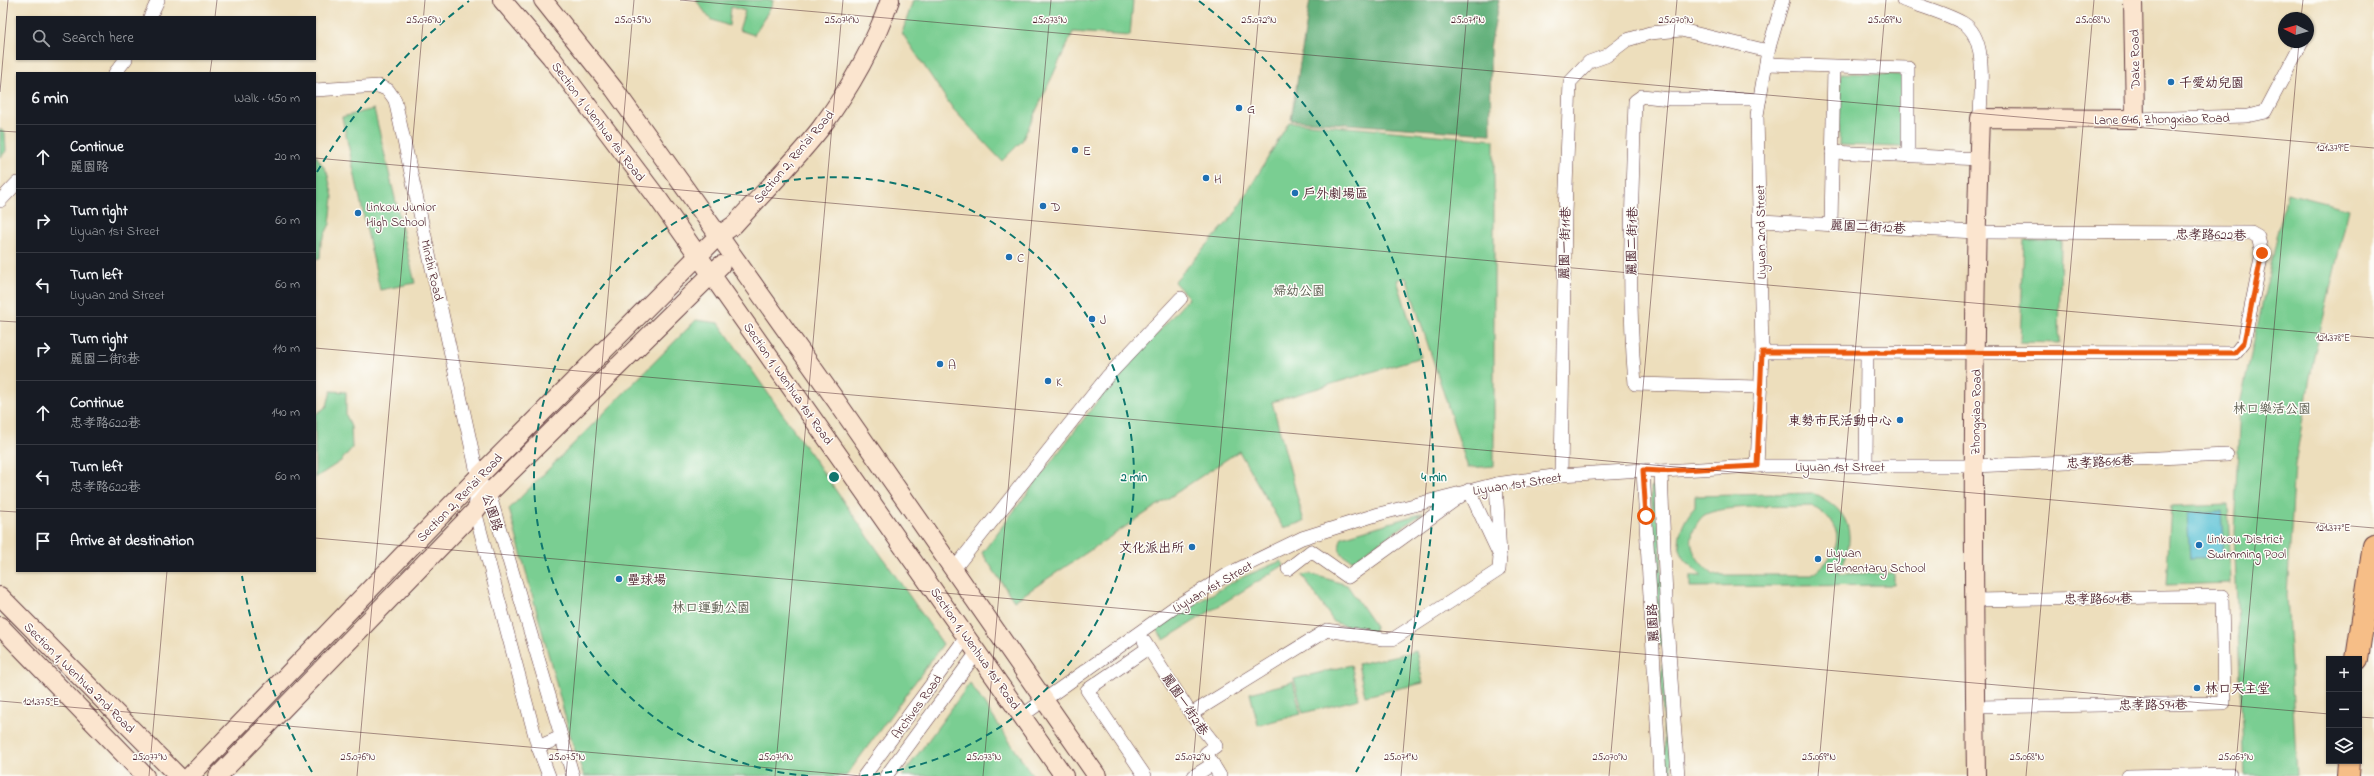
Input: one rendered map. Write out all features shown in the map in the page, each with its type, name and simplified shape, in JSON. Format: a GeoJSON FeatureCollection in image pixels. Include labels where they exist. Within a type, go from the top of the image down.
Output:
{"type":"FeatureCollection","features":[{"type":"Feature","properties":{"kind":"highway"},"geometry":{"type":"LineString","coordinates":[[2357,656],[2374,545]]}},
{"type":"Feature","properties":{"kind":"highway"},"geometry":{"type":"LineString","coordinates":[[2348,776],[2349,764]]}},
{"type":"Feature","properties":{"kind":"main road","name":"Section 1, Wenhua 1st Road"},"geometry":{"type":"LineString","coordinates":[[502,0],[551,57],[699,254],[1023,715],[1064,776]]}},
{"type":"Feature","properties":{"kind":"main road","name":"Section 1, Wenhua 1st Road"},"geometry":{"type":"LineString","coordinates":[[543,0],[614,89],[954,569],[1046,700],[1097,776]]}},
{"type":"Feature","properties":{"kind":"main road","name":"Section 2, Ren'ai Road"},"geometry":{"type":"LineString","coordinates":[[190,776],[478,477],[699,254],[718,236],[734,225],[820,129],[850,85],[869,50],[890,0]]}},
{"type":"Feature","properties":{"kind":"main road","name":"Dake Road"},"geometry":{"type":"LineString","coordinates":[[2133,0],[2135,119]]}},
{"type":"Feature","properties":{"kind":"main road","name":"Lane 646, Zhongxiao Road"},"geometry":{"type":"LineString","coordinates":[[1980,118],[2135,119]]}},
{"type":"Feature","properties":{"kind":"main road","name":"Zhongxiao Road"},"geometry":{"type":"LineString","coordinates":[[1976,776],[1973,466],[1976,351],[1976,232],[1980,118]]}},
{"type":"Feature","properties":{"kind":"main road"},"geometry":{"type":"LineString","coordinates":[[731,254],[734,225]]}},
{"type":"Feature","properties":{"kind":"main road","name":"Section 2, Ren'ai Road"},"geometry":{"type":"LineString","coordinates":[[218,776],[475,511],[489,493],[713,274],[731,254]]}},
{"type":"Feature","properties":{"kind":"main road","name":"Section 1, Wenhua 2nd Road"},"geometry":{"type":"LineString","coordinates":[[0,596],[178,776]]}},
{"type":"Feature","properties":{"kind":"main road","name":"Section 1, Wenhua 2nd Road"},"geometry":{"type":"LineString","coordinates":[[0,626],[145,776]]}},
{"type":"Feature","properties":{"kind":"street"},"geometry":{"type":"LineString","coordinates":[[150,16],[158,0]]}},
{"type":"Feature","properties":{"kind":"street","name":"Liyuan 2nd Street"},"geometry":{"type":"LineString","coordinates":[[1757,466],[1759,387],[1762,352],[1757,115],[1767,57],[1783,0]]}},
{"type":"Feature","properties":{"kind":"street","name":"Zhongxiao Road"},"geometry":{"type":"LineString","coordinates":[[1903,0],[1964,23],[1972,31],[1979,42],[1981,57],[1980,118]]}},
{"type":"Feature","properties":{"kind":"street","name":"麗園一街11巷"},"geometry":{"type":"LineString","coordinates":[[1562,475],[1564,214],[1570,82],[1589,62],[1606,56],[1627,40],[1650,33],[1681,30],[1767,57]]}},
{"type":"Feature","properties":{"kind":"street","name":"Lane 646, Zhongxiao Road"},"geometry":{"type":"LineString","coordinates":[[2135,119],[2246,116],[2265,112],[2299,48]]}},
{"type":"Feature","properties":{"kind":"street"},"geometry":{"type":"LineString","coordinates":[[1767,57],[1834,67],[1908,68],[1908,156]]}},
{"type":"Feature","properties":{"kind":"street"},"geometry":{"type":"LineString","coordinates":[[116,72],[125,60]]}},
{"type":"Feature","properties":{"kind":"street"},"geometry":{"type":"LineString","coordinates":[[1831,224],[1834,67]]}},
{"type":"Feature","properties":{"kind":"street","name":"Minzhi Road"},"geometry":{"type":"LineString","coordinates":[[316,90],[379,86],[388,90],[395,100],[478,477]]}},
{"type":"Feature","properties":{"kind":"street","name":"麗園二街1巷"},"geometry":{"type":"LineString","coordinates":[[1759,387],[1635,384],[1630,328],[1630,237],[1635,101],[1642,96],[1670,99],[1760,99]]}},
{"type":"Feature","properties":{"kind":"street"},"geometry":{"type":"LineString","coordinates":[[1832,152],[1979,159]]}},
{"type":"Feature","properties":{"kind":"street"},"geometry":{"type":"LineString","coordinates":[[0,201],[16,183]]}},
{"type":"Feature","properties":{"kind":"street","name":"麗園二街12巷"},"geometry":{"type":"LineString","coordinates":[[1760,221],[1976,232]]}},
{"type":"Feature","properties":{"kind":"street","name":"忠孝路622巷"},"geometry":{"type":"LineString","coordinates":[[1762,352],[1867,353],[1976,351],[2234,353],[2244,342],[2262,253],[2258,237],[2251,233],[1976,232]]}},
{"type":"Feature","properties":{"kind":"street"},"geometry":{"type":"LineString","coordinates":[[954,569],[1107,378],[1180,298]]}},
{"type":"Feature","properties":{"kind":"street"},"geometry":{"type":"LineString","coordinates":[[1866,465],[1867,353]]}},
{"type":"Feature","properties":{"kind":"street","name":"忠孝路616巷"},"geometry":{"type":"LineString","coordinates":[[1973,466],[2227,455]]}},
{"type":"Feature","properties":{"kind":"street","name":"Liyuan 1st Street"},"geometry":{"type":"LineString","coordinates":[[1023,715],[1139,632],[1230,573],[1302,538],[1469,490],[1496,484],[1562,475],[1643,470],[1661,471],[1757,466],[1973,466]]}},
{"type":"Feature","properties":{"kind":"street","name":"麗園路"},"geometry":{"type":"LineString","coordinates":[[1643,470],[1660,776]]}},
{"type":"Feature","properties":{"kind":"street","name":"麗園路"},"geometry":{"type":"LineString","coordinates":[[1661,471],[1667,624],[1678,776]]}},
{"type":"Feature","properties":{"kind":"street","name":"公園路"},"geometry":{"type":"LineString","coordinates":[[478,477],[489,493],[560,737],[573,776]]}},
{"type":"Feature","properties":{"kind":"street","name":"公園路"},"geometry":{"type":"LineString","coordinates":[[478,477],[475,511],[538,746],[549,776]]}},
{"type":"Feature","properties":{"kind":"street"},"geometry":{"type":"LineString","coordinates":[[1190,714],[1327,630],[1383,639],[1393,639],[1499,570],[1500,556],[1496,484]]}},
{"type":"Feature","properties":{"kind":"street"},"geometry":{"type":"LineString","coordinates":[[1288,569],[1311,551],[1348,577],[1469,490],[1500,556]]}},
{"type":"Feature","properties":{"kind":"street"},"geometry":{"type":"LineString","coordinates":[[491,570],[509,564]]}},
{"type":"Feature","properties":{"kind":"street","name":"忠孝路604巷"},"geometry":{"type":"LineString","coordinates":[[1974,600],[2222,596]]}},
{"type":"Feature","properties":{"kind":"street","name":"忠孝路594巷"},"geometry":{"type":"LineString","coordinates":[[1975,707],[2224,703],[2222,596]]}},
{"type":"Feature","properties":{"kind":"street","name":"麗園一街2巷"},"geometry":{"type":"LineString","coordinates":[[1139,632],[1190,714],[1216,746],[1206,753],[1220,776]]}},
{"type":"Feature","properties":{"kind":"street","name":"Archives Road"},"geometry":{"type":"LineString","coordinates":[[864,776],[967,636]]}},
{"type":"Feature","properties":{"kind":"street"},"geometry":{"type":"LineString","coordinates":[[1145,776],[1087,690],[1148,648]]}},
{"type":"Feature","properties":{"kind":"street","name":"Archives Road"},"geometry":{"type":"LineString","coordinates":[[886,776],[978,651]]}},
{"type":"Feature","properties":{"kind":"street"},"geometry":{"type":"LineString","coordinates":[[538,746],[560,737]]}},
{"type":"Feature","properties":{"kind":"street"},"geometry":{"type":"LineString","coordinates":[[1194,776],[1213,764]]}},
{"type":"Feature","properties":{"kind":"street"},"geometry":{"type":"LineString","coordinates":[[2128,776],[2230,774]]}},
{"type":"Feature","properties":{"kind":"green space"},"geometry":{"type":"Polygon","coordinates":[[[696,0],[773,0],[772,5],[754,35],[739,30],[745,11],[731,7],[729,26],[710,19],[696,0]]]}},
{"type":"Feature","properties":{"kind":"green space"},"geometry":{"type":"Polygon","coordinates":[[[913,0],[1133,0],[1130,36],[1073,32],[1022,141],[1002,161],[953,109],[902,33],[913,0]]]}},
{"type":"Feature","properties":{"kind":"green space"},"geometry":{"type":"Polygon","coordinates":[[[1310,0],[1499,0],[1490,48],[1491,134],[1291,120],[1310,0]]]}},
{"type":"Feature","properties":{"kind":"green space"},"geometry":{"type":"Polygon","coordinates":[[[1841,73],[1904,75],[1903,147],[1839,145],[1841,73]]]}},
{"type":"Feature","properties":{"kind":"green space"},"geometry":{"type":"Polygon","coordinates":[[[374,109],[415,283],[380,290],[342,117],[374,109]]]}},
{"type":"Feature","properties":{"kind":"green space","name":"婦幼公園"},"geometry":{"type":"Polygon","coordinates":[[[1289,122],[1494,140],[1494,466],[1468,468],[1406,277],[1397,280],[1421,357],[1272,402],[1304,522],[1283,528],[1239,451],[1014,601],[982,553],[1105,391],[1189,298],[1174,282],[1234,215],[1289,122]]]}},
{"type":"Feature","properties":{"kind":"green space"},"geometry":{"type":"Polygon","coordinates":[[[0,129],[5,133],[6,151],[0,158],[0,129]]]}},
{"type":"Feature","properties":{"kind":"green space"},"geometry":{"type":"Polygon","coordinates":[[[316,156],[327,172],[333,197],[330,224],[321,242],[320,258],[316,259],[316,156]]]}},
{"type":"Feature","properties":{"kind":"green space","name":"林口樂活公園"},"geometry":{"type":"Polygon","coordinates":[[[2287,193],[2349,209],[2313,361],[2295,464],[2287,595],[2297,776],[2244,776],[2234,532],[2240,404],[2287,193]]]}},
{"type":"Feature","properties":{"kind":"green space"},"geometry":{"type":"Polygon","coordinates":[[[2024,240],[2061,240],[2059,343],[2020,342],[2024,240]]]}},
{"type":"Feature","properties":{"kind":"green space","name":"林口運動公園"},"geometry":{"type":"Polygon","coordinates":[[[696,320],[719,323],[943,644],[846,776],[584,776],[572,742],[509,509],[696,320]]]}},
{"type":"Feature","properties":{"kind":"green space"},"geometry":{"type":"Polygon","coordinates":[[[331,391],[346,392],[346,415],[351,427],[352,448],[341,461],[316,477],[316,414],[327,406],[331,391]]]}},
{"type":"Feature","properties":{"kind":"green space"},"geometry":{"type":"Polygon","coordinates":[[[1651,487],[1658,487],[1665,642],[1662,647],[1659,641],[1651,487]]]}},
{"type":"Feature","properties":{"kind":"green space"},"geometry":{"type":"Polygon","coordinates":[[[1812,493],[1836,507],[1848,526],[1848,548],[1838,574],[1894,573],[1894,585],[1690,587],[1690,576],[1702,576],[1684,558],[1679,545],[1679,538],[1683,525],[1695,507],[1695,496],[1812,493]],[[1771,506],[1738,508],[1711,512],[1703,516],[1693,531],[1693,548],[1701,563],[1714,575],[1812,575],[1830,557],[1835,549],[1837,540],[1836,531],[1824,514],[1812,506],[1771,506]]]}},
{"type":"Feature","properties":{"kind":"green space","name":"Linkou District Swimming Pool"},"geometry":{"type":"Polygon","coordinates":[[[2228,504],[2231,583],[2166,585],[2171,506],[2228,504]]]}},
{"type":"Feature","properties":{"kind":"green space"},"geometry":{"type":"Polygon","coordinates":[[[1423,513],[1353,560],[1345,557],[1341,552],[1340,542],[1342,537],[1423,513]]]}},
{"type":"Feature","properties":{"kind":"green space"},"geometry":{"type":"Polygon","coordinates":[[[1281,561],[1284,565],[1164,640],[1157,630],[1157,626],[1238,579],[1281,561]]]}},
{"type":"Feature","properties":{"kind":"green space"},"geometry":{"type":"Polygon","coordinates":[[[1311,574],[1347,585],[1375,626],[1374,631],[1366,633],[1334,622],[1302,575],[1311,574]]]}},
{"type":"Feature","properties":{"kind":"green space"},"geometry":{"type":"Polygon","coordinates":[[[1416,651],[1423,683],[1365,696],[1358,664],[1416,651]]]}},
{"type":"Feature","properties":{"kind":"green space"},"geometry":{"type":"Polygon","coordinates":[[[1665,663],[1672,776],[1666,773],[1661,679],[1662,665],[1665,663]]]}},
{"type":"Feature","properties":{"kind":"green space"},"geometry":{"type":"Polygon","coordinates":[[[1351,665],[1359,699],[1303,713],[1294,679],[1351,665]]]}},
{"type":"Feature","properties":{"kind":"green space"},"geometry":{"type":"Polygon","coordinates":[[[1293,682],[1301,714],[1258,725],[1250,693],[1293,682]]]}},
{"type":"Feature","properties":{"kind":"green space"},"geometry":{"type":"Polygon","coordinates":[[[970,683],[1033,776],[902,776],[970,683]]]}},
{"type":"Feature","properties":{"kind":"water"},"geometry":{"type":"Polygon","coordinates":[[[2221,511],[2224,558],[2190,559],[2187,513],[2221,511]]]}},
{"type":"Feature","properties":{"kind":"place","name":"千愛幼兒園"},"geometry":{"type":"Point","coordinates":[2171,82]}},
{"type":"Feature","properties":{"kind":"place","name":"G"},"geometry":{"type":"Point","coordinates":[1239,108]}},
{"type":"Feature","properties":{"kind":"place","name":"E"},"geometry":{"type":"Point","coordinates":[1075,150]}},
{"type":"Feature","properties":{"kind":"place","name":"H"},"geometry":{"type":"Point","coordinates":[1206,178]}},
{"type":"Feature","properties":{"kind":"place","name":"戶外劇場區"},"geometry":{"type":"Point","coordinates":[1295,193]}},
{"type":"Feature","properties":{"kind":"place","name":"D"},"geometry":{"type":"Point","coordinates":[1043,206]}},
{"type":"Feature","properties":{"kind":"place","name":"Linkou Junior High School"},"geometry":{"type":"Point","coordinates":[358,213]}},
{"type":"Feature","properties":{"kind":"place","name":"C"},"geometry":{"type":"Point","coordinates":[1009,257]}},
{"type":"Feature","properties":{"kind":"place","name":"J"},"geometry":{"type":"Point","coordinates":[1092,319]}},
{"type":"Feature","properties":{"kind":"place","name":"A"},"geometry":{"type":"Point","coordinates":[940,364]}},
{"type":"Feature","properties":{"kind":"place","name":"K"},"geometry":{"type":"Point","coordinates":[1048,381]}},
{"type":"Feature","properties":{"kind":"place","name":"東勢市民活動中心"},"geometry":{"type":"Point","coordinates":[1900,420]}},
{"type":"Feature","properties":{"kind":"place","name":"Linkou District Swimming Pool"},"geometry":{"type":"Point","coordinates":[2199,545]}},
{"type":"Feature","properties":{"kind":"place","name":"文化派出所"},"geometry":{"type":"Point","coordinates":[1192,547]}},
{"type":"Feature","properties":{"kind":"place","name":"Liyuan Elementary School"},"geometry":{"type":"Point","coordinates":[1818,559]}},
{"type":"Feature","properties":{"kind":"place","name":"壘球場"},"geometry":{"type":"Point","coordinates":[619,579]}},
{"type":"Feature","properties":{"kind":"place","name":"林口天主堂"},"geometry":{"type":"Point","coordinates":[2197,688]}},
{"type":"Feature","properties":{"kind":"route"},"geometry":{"type":"LineString","coordinates":[[1646,516],[1643,470],[1661,471],[1757,466],[1759,387],[1762,352],[1867,353],[1976,351],[2234,353],[2244,342],[2262,253]]}}]}
